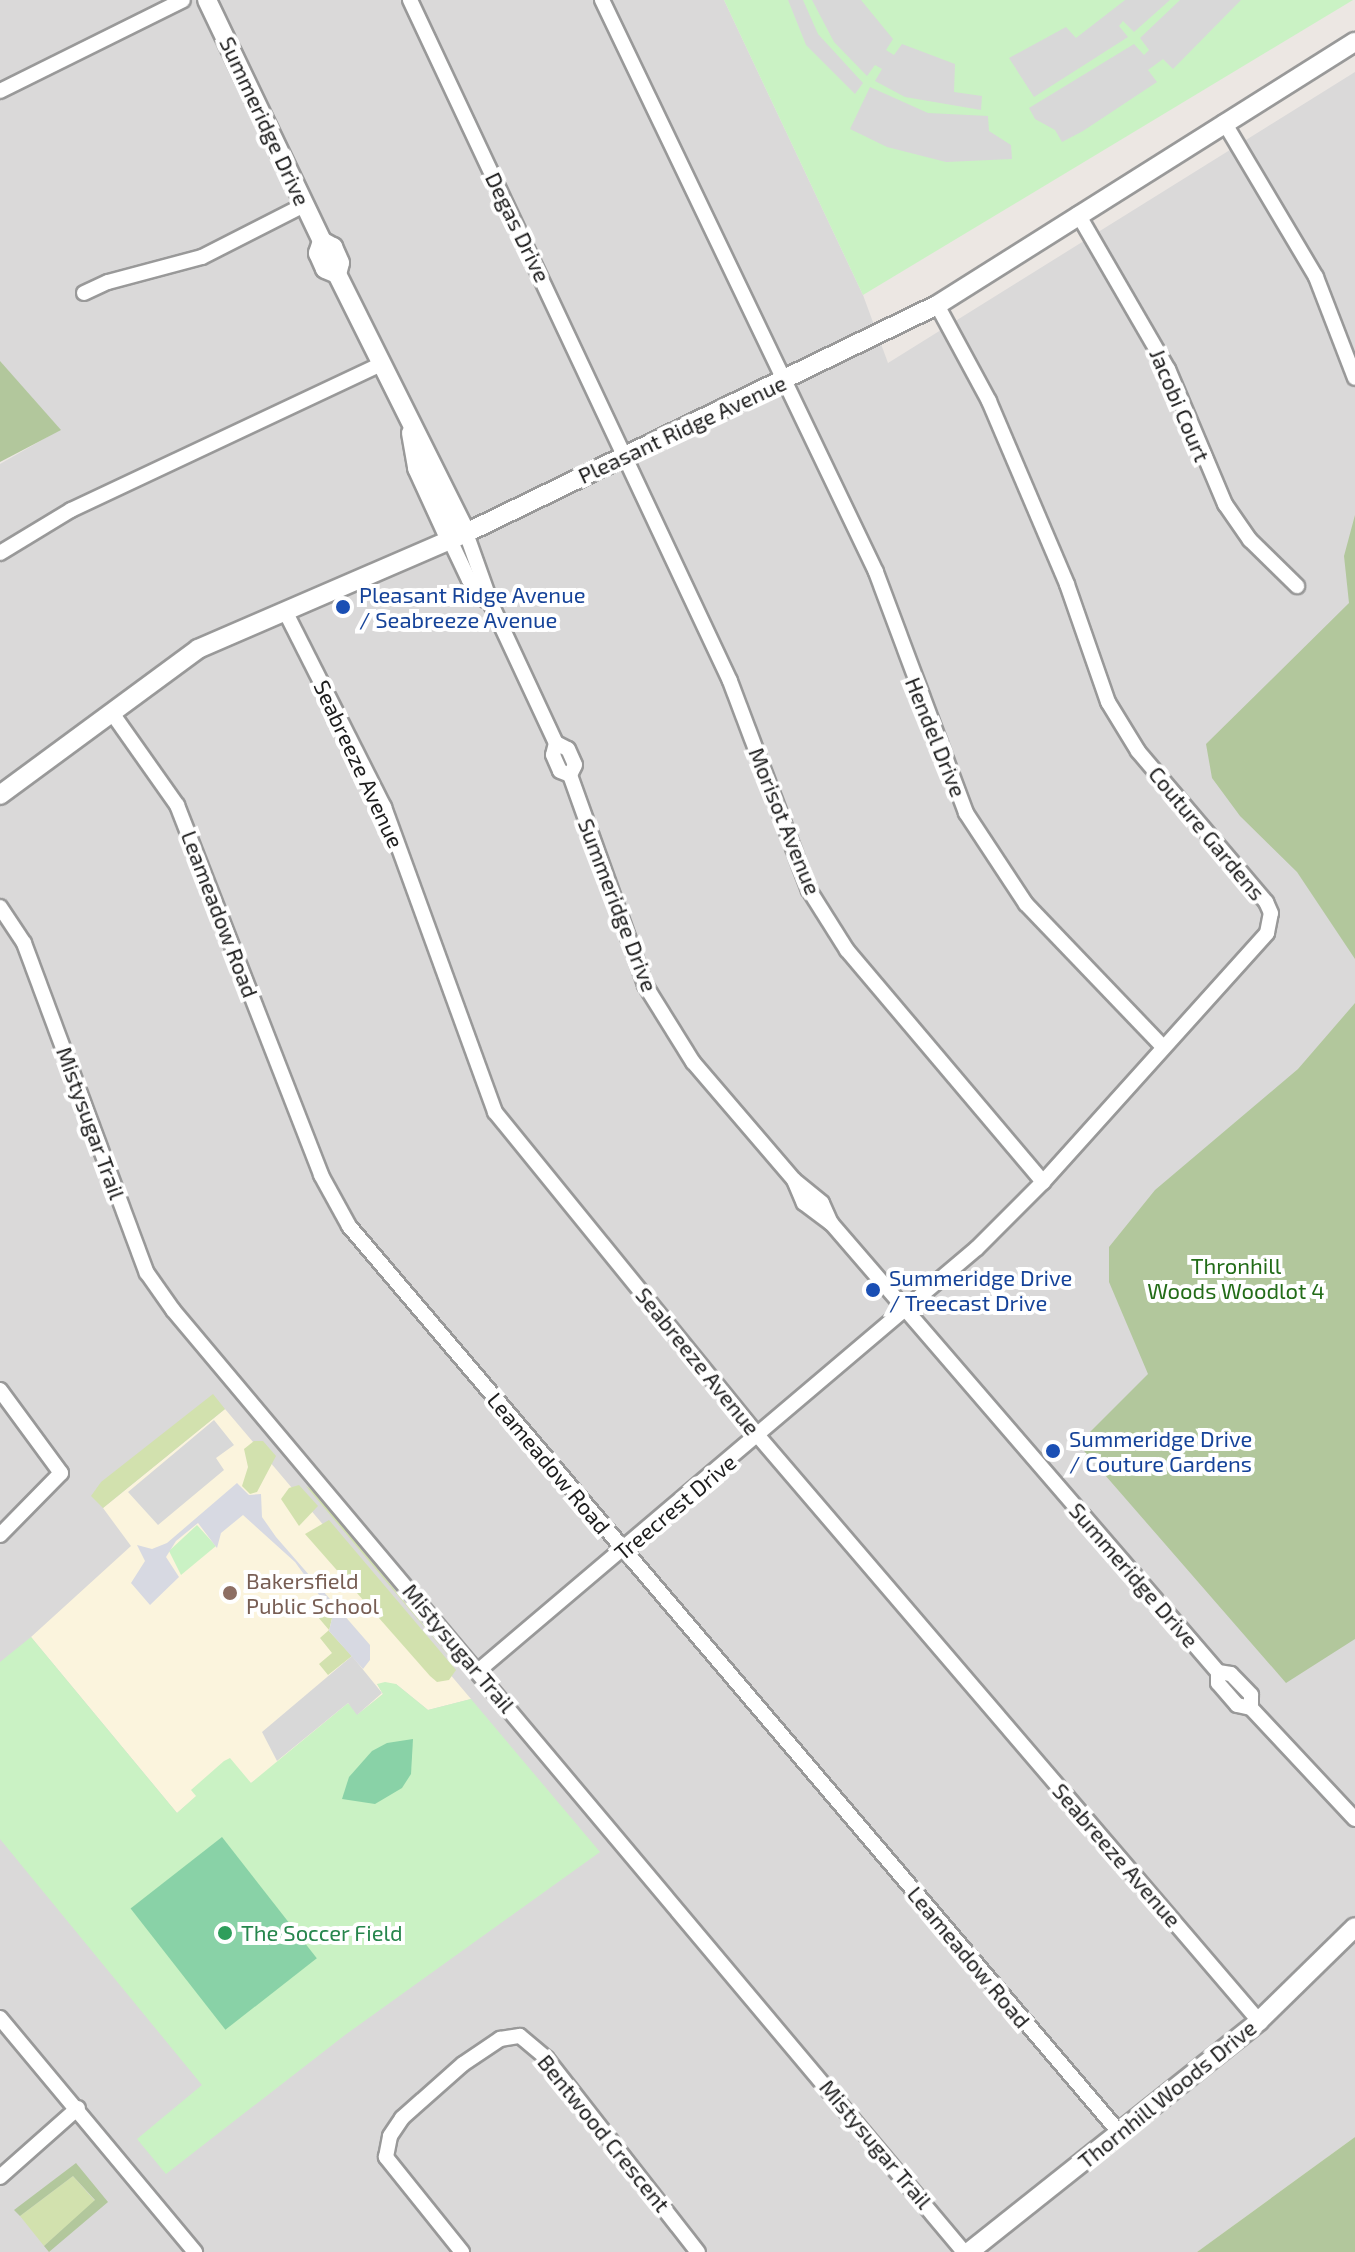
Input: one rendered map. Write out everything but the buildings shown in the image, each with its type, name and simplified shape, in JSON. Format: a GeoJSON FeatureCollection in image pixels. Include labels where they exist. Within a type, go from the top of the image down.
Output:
{"type":"FeatureCollection","features":[{"type":"Feature","properties":{"kind":"street"},"geometry":{"type":"LineString","coordinates":[[0,91],[183,0]]}},
{"type":"Feature","properties":{"kind":"street","name":"Summeridge Drive"},"geometry":{"type":"LineString","coordinates":[[207,0],[322,241],[333,247],[340,263],[337,274],[410,427],[417,468],[458,537],[469,580],[492,606],[556,743],[568,749],[575,765],[570,775],[645,985],[693,1062],[794,1180],[822,1203],[831,1223],[1218,1672],[1218,1683],[1237,1705],[1251,1708],[1355,1819]]}},
{"type":"Feature","properties":{"kind":"street","name":"Degas Drive"},"geometry":{"type":"LineString","coordinates":[[410,0],[623,456]]}},
{"type":"Feature","properties":{"kind":"street","name":"Hendel Drive"},"geometry":{"type":"LineString","coordinates":[[602,0],[876,572],[966,813],[1026,904],[1162,1046]]}},
{"type":"Feature","properties":{"kind":"street","name":"Pleasant Ridge Avenue"},"geometry":{"type":"LineString","coordinates":[[0,795],[198,649],[458,537],[937,305],[1355,42]]}},
{"type":"Feature","properties":{"kind":"street"},"geometry":{"type":"LineString","coordinates":[[1224,122],[1316,277],[1355,378]]}},
{"type":"Feature","properties":{"kind":"street"},"geometry":{"type":"LineString","coordinates":[[84,293],[108,282],[202,257],[304,205]]}},
{"type":"Feature","properties":{"kind":"street","name":"Jacobi Court"},"geometry":{"type":"LineString","coordinates":[[1078,214],[1168,369],[1225,504],[1250,540],[1297,586]]}},
{"type":"Feature","properties":{"kind":"street","name":"Couture Gardens"},"geometry":{"type":"LineString","coordinates":[[906,1309],[1043,1182],[1162,1046],[1250,957],[1267,933],[1271,913],[1251,880],[1138,751],[1108,702],[1067,584],[989,401],[937,305]]}},
{"type":"Feature","properties":{"kind":"street"},"geometry":{"type":"LineString","coordinates":[[0,553],[71,510],[381,364]]}},
{"type":"Feature","properties":{"kind":"street","name":"Morisot Avenue"},"geometry":{"type":"LineString","coordinates":[[623,456],[730,681],[809,890],[847,950],[1043,1182]]}},
{"type":"Feature","properties":{"kind":"street","name":"Seabreeze Avenue"},"geometry":{"type":"LineString","coordinates":[[285,611],[384,807],[495,1112],[759,1437],[1259,2021]]}},
{"type":"Feature","properties":{"kind":"street","name":"Leameadow Road"},"geometry":{"type":"LineString","coordinates":[[112,713],[177,805],[321,1175],[349,1226],[1119,2132]]}},
{"type":"Feature","properties":{"kind":"street","name":"Mistysugar Trail"},"geometry":{"type":"LineString","coordinates":[[0,907],[24,943],[147,1273],[173,1310],[967,2252]]}},
{"type":"Feature","properties":{"kind":"street","name":"Treecrest Drive"},"geometry":{"type":"LineString","coordinates":[[478,1671],[759,1437],[906,1309]]}},
{"type":"Feature","properties":{"kind":"street"},"geometry":{"type":"LineString","coordinates":[[0,1390],[61,1473],[0,1535]]}},
{"type":"Feature","properties":{"kind":"street","name":"Thornhill Woods Drive"},"geometry":{"type":"LineString","coordinates":[[967,2252],[1259,2021],[1355,1927]]}},
{"type":"Feature","properties":{"kind":"street"},"geometry":{"type":"LineString","coordinates":[[0,2018],[195,2252]]}},
{"type":"Feature","properties":{"kind":"street","name":"Bentwood Crescent"},"geometry":{"type":"LineString","coordinates":[[462,2252],[386,2157],[390,2136],[402,2118],[463,2064],[500,2039],[520,2036],[547,2059],[698,2252]]}},
{"type":"Feature","properties":{"kind":"street"},"geometry":{"type":"LineString","coordinates":[[0,2177],[78,2108]]}},
{"type":"Feature","properties":{"kind":"shaded area"},"geometry":{"type":"Polygon","coordinates":[[[0,0],[724,0],[863,295],[888,363],[1355,72],[1355,2137],[1197,2252],[0,2252],[0,464],[56,432],[0,363],[0,0]]]}},
{"type":"Feature","properties":{"kind":"shaded area"},"geometry":{"type":"Polygon","coordinates":[[[788,0],[803,0],[818,34],[863,83],[855,94],[806,45],[788,0]]]}},
{"type":"Feature","properties":{"kind":"shaded area"},"geometry":{"type":"Polygon","coordinates":[[[812,0],[861,0],[893,39],[886,50],[894,55],[902,44],[955,64],[954,92],[982,96],[981,110],[905,97],[875,81],[882,69],[875,65],[867,76],[834,42],[812,0]]]}},
{"type":"Feature","properties":{"kind":"shaded area"},"geometry":{"type":"Polygon","coordinates":[[[1125,0],[1170,0],[1134,32],[1123,21],[1119,26],[1128,37],[1034,97],[1009,58],[1066,27],[1076,38],[1125,0]]]}},
{"type":"Feature","properties":{"kind":"shaded area"},"geometry":{"type":"Polygon","coordinates":[[[1180,0],[1241,0],[1173,69],[1163,59],[1148,70],[1157,82],[1083,131],[1062,142],[1055,130],[1035,119],[1029,108],[1134,44],[1144,55],[1149,50],[1140,38],[1180,0]]]}},
{"type":"Feature","properties":{"kind":"shaded area"},"geometry":{"type":"Polygon","coordinates":[[[870,87],[928,113],[988,116],[989,131],[1011,145],[1012,159],[946,162],[887,147],[850,129],[870,87]]]}},
{"type":"Feature","properties":{"kind":"shaded area","name":"Bakersfield Public School"},"geometry":{"type":"Polygon","coordinates":[[[225,1409],[471,1699],[428,1710],[396,1684],[377,1684],[383,1694],[357,1715],[251,1783],[192,1790],[197,1796],[177,1813],[31,1637],[131,1546],[103,1508],[225,1409]]]}},
{"type":"Feature","properties":{"kind":"shaded area"},"geometry":{"type":"Polygon","coordinates":[[[214,1420],[234,1445],[216,1458],[224,1470],[158,1525],[128,1492],[214,1420]]]}},
{"type":"Feature","properties":{"kind":"shaded area"},"geometry":{"type":"Polygon","coordinates":[[[237,1483],[249,1495],[261,1494],[262,1517],[276,1537],[370,1645],[370,1660],[363,1669],[329,1631],[333,1614],[295,1562],[243,1515],[221,1533],[217,1548],[198,1523],[176,1541],[166,1557],[179,1577],[150,1605],[131,1583],[145,1561],[137,1545],[152,1549],[167,1543],[237,1483]]]}},
{"type":"Feature","properties":{"kind":"shaded area"},"geometry":{"type":"Polygon","coordinates":[[[352,1656],[382,1693],[357,1715],[348,1703],[277,1761],[262,1732],[352,1656]]]}},
{"type":"Feature","properties":{"kind":"green space"},"geometry":{"type":"Polygon","coordinates":[[[724,0],[1353,0],[863,295],[724,0]]]}},
{"type":"Feature","properties":{"kind":"green space"},"geometry":{"type":"Polygon","coordinates":[[[0,361],[61,430],[0,462],[0,361]]]}},
{"type":"Feature","properties":{"kind":"green space"},"geometry":{"type":"Polygon","coordinates":[[[1355,515],[1355,959],[1297,872],[1240,816],[1212,778],[1206,744],[1349,603],[1344,556],[1355,515]]]}},
{"type":"Feature","properties":{"kind":"green space","name":"Thronhill Woods Woodlot 4"},"geometry":{"type":"Polygon","coordinates":[[[1355,1003],[1355,1639],[1286,1683],[1078,1444],[1148,1374],[1109,1282],[1109,1247],[1155,1190],[1298,1069],[1355,1003]]]}},
{"type":"Feature","properties":{"kind":"green space"},"geometry":{"type":"Polygon","coordinates":[[[213,1394],[225,1409],[103,1508],[91,1496],[101,1482],[213,1394]]]}},
{"type":"Feature","properties":{"kind":"green space"},"geometry":{"type":"Polygon","coordinates":[[[254,1441],[263,1441],[276,1456],[257,1492],[250,1494],[242,1486],[248,1467],[244,1449],[254,1441]]]}},
{"type":"Feature","properties":{"kind":"green space"},"geometry":{"type":"Polygon","coordinates":[[[299,1485],[318,1506],[299,1526],[281,1499],[289,1488],[299,1485]]]}},
{"type":"Feature","properties":{"kind":"green space"},"geometry":{"type":"Polygon","coordinates":[[[306,1486],[314,1491],[457,1666],[306,1486]]]}},
{"type":"Feature","properties":{"kind":"green space"},"geometry":{"type":"Polygon","coordinates":[[[329,1520],[456,1670],[449,1680],[437,1682],[430,1676],[305,1534],[329,1520]]]}},
{"type":"Feature","properties":{"kind":"green space"},"geometry":{"type":"Polygon","coordinates":[[[197,1525],[216,1546],[181,1575],[169,1551],[197,1525]]]}},
{"type":"Feature","properties":{"kind":"green space"},"geometry":{"type":"Polygon","coordinates":[[[322,1600],[333,1614],[329,1631],[352,1656],[328,1675],[319,1664],[332,1653],[320,1638],[329,1630],[312,1610],[322,1600]]]}},
{"type":"Feature","properties":{"kind":"green space"},"geometry":{"type":"Polygon","coordinates":[[[31,1637],[177,1813],[196,1796],[191,1790],[224,1761],[230,1758],[251,1783],[348,1703],[358,1714],[383,1694],[377,1684],[385,1682],[396,1684],[428,1710],[471,1699],[600,1852],[345,2035],[166,2174],[137,2139],[202,2085],[0,1839],[0,1662],[31,1637]]]}},
{"type":"Feature","properties":{"kind":"green space"},"geometry":{"type":"Polygon","coordinates":[[[413,1739],[411,1774],[402,1788],[375,1804],[342,1799],[349,1777],[372,1751],[387,1743],[413,1739]]]}},
{"type":"Feature","properties":{"kind":"green space"},"geometry":{"type":"Polygon","coordinates":[[[222,1837],[317,1958],[225,2030],[131,1908],[222,1837]]]}},
{"type":"Feature","properties":{"kind":"green space"},"geometry":{"type":"Polygon","coordinates":[[[1355,2137],[1355,2252],[1197,2252],[1355,2137]]]}},
{"type":"Feature","properties":{"kind":"green space"},"geometry":{"type":"Polygon","coordinates":[[[76,2163],[108,2202],[49,2252],[44,2246],[95,2200],[73,2176],[20,2216],[14,2210],[76,2163]]]}},
{"type":"Feature","properties":{"kind":"green space"},"geometry":{"type":"Polygon","coordinates":[[[73,2176],[95,2201],[44,2246],[20,2216],[73,2176]]]}},
{"type":"Feature","properties":{"kind":"place","name":"Pleasant Ridge Avenue / Seabreeze Avenue"},"geometry":{"type":"Point","coordinates":[343,607]}},
{"type":"Feature","properties":{"kind":"place","name":"Summeridge Drive / Treecast Drive"},"geometry":{"type":"Point","coordinates":[873,1290]}},
{"type":"Feature","properties":{"kind":"place","name":"Summeridge Drive / Couture Gardens"},"geometry":{"type":"Point","coordinates":[1053,1451]}},
{"type":"Feature","properties":{"kind":"place","name":"Bakersfield Public School"},"geometry":{"type":"Point","coordinates":[230,1593]}},
{"type":"Feature","properties":{"kind":"place","name":"The Soccer Field"},"geometry":{"type":"Point","coordinates":[225,1933]}}]}
